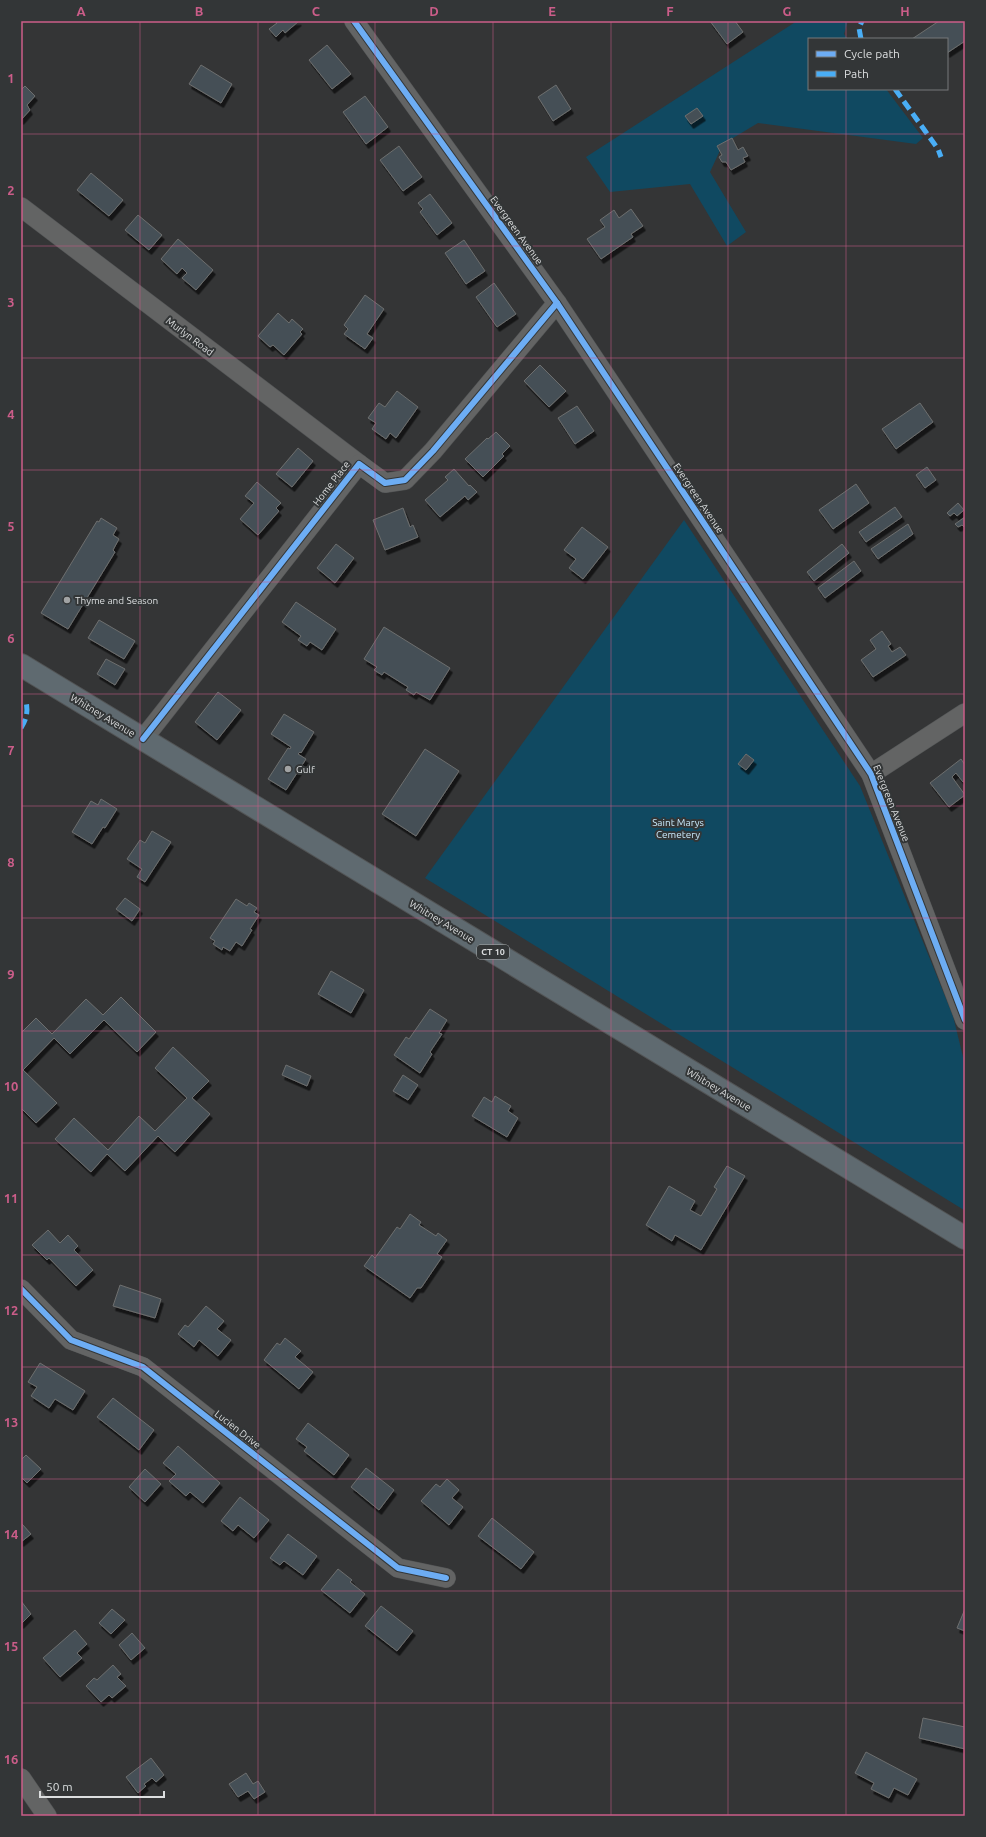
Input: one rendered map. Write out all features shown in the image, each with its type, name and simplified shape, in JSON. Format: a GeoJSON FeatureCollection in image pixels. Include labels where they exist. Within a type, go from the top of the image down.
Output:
{"type":"FeatureCollection","features":[{"type":"Feature","properties":{"kind":"highway","name":"Whitney Avenue"},"geometry":{"type":"LineString","coordinates":[[21,665],[965,1238]]}},
{"type":"Feature","properties":{"kind":"street","name":"Evergreen Avenue"},"geometry":{"type":"LineString","coordinates":[[354,21],[557,303],[871,774],[965,1020]]}},
{"type":"Feature","properties":{"kind":"street","name":"Murlyn Road"},"geometry":{"type":"LineString","coordinates":[[21,207],[359,464]]}},
{"type":"Feature","properties":{"kind":"street","name":"Home Place"},"geometry":{"type":"LineString","coordinates":[[143,739],[359,464],[385,483],[405,480],[433,451],[557,303]]}},
{"type":"Feature","properties":{"kind":"street"},"geometry":{"type":"LineString","coordinates":[[871,774],[965,713]]}},
{"type":"Feature","properties":{"kind":"street","name":"Lucien Drive"},"geometry":{"type":"LineString","coordinates":[[21,1290],[71,1340],[143,1368],[398,1568],[446,1578]]}},
{"type":"Feature","properties":{"kind":"street"},"geometry":{"type":"LineString","coordinates":[[21,1778],[47,1816]]}},
{"type":"Feature","properties":{"kind":"green space"},"geometry":{"type":"Polygon","coordinates":[[[797,21],[848,21],[844,34],[847,38],[808,38],[808,90],[887,90],[923,138],[916,144],[758,123],[723,144],[710,172],[746,232],[727,246],[690,184],[610,192],[586,157],[797,21]]]}},
{"type":"Feature","properties":{"kind":"green space","name":"Saint Marys Cemetery"},"geometry":{"type":"Polygon","coordinates":[[[684,520],[860,786],[953,1016],[965,1065],[964,1210],[425,878],[684,520]]]}},
{"type":"Feature","properties":{"kind":"building"},"geometry":{"type":"Polygon","coordinates":[[[276,21],[299,21],[285,33],[283,30],[276,37],[269,29],[277,23],[276,21]]]}},
{"type":"Feature","properties":{"kind":"building"},"geometry":{"type":"Polygon","coordinates":[[[710,21],[735,21],[743,32],[727,44],[710,21]]]}},
{"type":"Feature","properties":{"kind":"building"},"geometry":{"type":"Polygon","coordinates":[[[939,21],[965,21],[965,41],[948,52],[948,38],[914,38],[939,21]]]}},
{"type":"Feature","properties":{"kind":"building"},"geometry":{"type":"Polygon","coordinates":[[[327,45],[351,74],[332,89],[309,60],[327,45]]]}},
{"type":"Feature","properties":{"kind":"building"},"geometry":{"type":"Polygon","coordinates":[[[201,65],[232,84],[221,103],[189,84],[201,65]]]}},
{"type":"Feature","properties":{"kind":"building"},"geometry":{"type":"Polygon","coordinates":[[[556,85],[571,109],[553,121],[538,97],[556,85]]]}},
{"type":"Feature","properties":{"kind":"building"},"geometry":{"type":"Polygon","coordinates":[[[25,86],[35,96],[27,105],[30,110],[21,120],[21,90],[25,86]]]}},
{"type":"Feature","properties":{"kind":"building"},"geometry":{"type":"Polygon","coordinates":[[[365,96],[388,127],[366,144],[343,112],[365,96]]]}},
{"type":"Feature","properties":{"kind":"building"},"geometry":{"type":"Polygon","coordinates":[[[697,108],[703,116],[691,124],[685,116],[697,108]]]}},
{"type":"Feature","properties":{"kind":"building"},"geometry":{"type":"Polygon","coordinates":[[[732,138],[738,150],[743,147],[748,156],[743,158],[745,162],[731,170],[726,162],[722,162],[719,157],[722,155],[717,146],[732,138]]]}},
{"type":"Feature","properties":{"kind":"building"},"geometry":{"type":"Polygon","coordinates":[[[399,146],[422,177],[403,191],[380,160],[399,146]]]}},
{"type":"Feature","properties":{"kind":"building"},"geometry":{"type":"Polygon","coordinates":[[[91,173],[123,200],[109,216],[77,190],[91,173]]]}},
{"type":"Feature","properties":{"kind":"building"},"geometry":{"type":"Polygon","coordinates":[[[430,194],[452,223],[437,235],[420,212],[423,209],[418,203],[430,194]]]}},
{"type":"Feature","properties":{"kind":"building"},"geometry":{"type":"Polygon","coordinates":[[[631,209],[643,226],[631,234],[633,237],[601,259],[587,239],[605,227],[600,220],[614,210],[619,218],[631,209]]]}},
{"type":"Feature","properties":{"kind":"building"},"geometry":{"type":"Polygon","coordinates":[[[138,215],[162,235],[149,250],[125,230],[138,215]]]}},
{"type":"Feature","properties":{"kind":"building"},"geometry":{"type":"Polygon","coordinates":[[[178,239],[213,270],[196,290],[182,278],[187,273],[182,268],[177,274],[161,259],[178,239]]]}},
{"type":"Feature","properties":{"kind":"building"},"geometry":{"type":"Polygon","coordinates":[[[464,240],[485,271],[466,284],[445,253],[464,240]]]}},
{"type":"Feature","properties":{"kind":"building"},"geometry":{"type":"Polygon","coordinates":[[[494,283],[516,314],[497,327],[476,297],[494,283]]]}},
{"type":"Feature","properties":{"kind":"building"},"geometry":{"type":"Polygon","coordinates":[[[365,295],[384,309],[367,334],[373,338],[365,349],[344,334],[348,329],[344,325],[365,295]]]}},
{"type":"Feature","properties":{"kind":"building"},"geometry":{"type":"Polygon","coordinates":[[[278,313],[289,323],[292,319],[303,329],[300,332],[302,334],[284,355],[273,345],[270,347],[258,336],[278,313]]]}},
{"type":"Feature","properties":{"kind":"building"},"geometry":{"type":"Polygon","coordinates":[[[540,365],[566,391],[549,407],[524,381],[540,365]]]}},
{"type":"Feature","properties":{"kind":"building"},"geometry":{"type":"Polygon","coordinates":[[[397,391],[418,407],[396,438],[390,433],[386,439],[372,429],[376,423],[368,418],[379,403],[385,407],[397,391]]]}},
{"type":"Feature","properties":{"kind":"building"},"geometry":{"type":"Polygon","coordinates":[[[920,403],[933,422],[896,449],[882,429],[920,403]]]}},
{"type":"Feature","properties":{"kind":"building"},"geometry":{"type":"Polygon","coordinates":[[[577,406],[594,431],[575,444],[558,418],[577,406]]]}},
{"type":"Feature","properties":{"kind":"building"},"geometry":{"type":"Polygon","coordinates":[[[496,432],[510,446],[502,454],[504,456],[483,477],[465,459],[487,438],[488,439],[496,432]]]}},
{"type":"Feature","properties":{"kind":"building"},"geometry":{"type":"Polygon","coordinates":[[[298,448],[313,461],[292,487],[276,474],[298,448]]]}},
{"type":"Feature","properties":{"kind":"building"},"geometry":{"type":"Polygon","coordinates":[[[927,467],[936,480],[925,488],[916,475],[927,467]]]}},
{"type":"Feature","properties":{"kind":"building"},"geometry":{"type":"Polygon","coordinates":[[[454,469],[469,486],[470,485],[477,492],[468,500],[465,496],[440,517],[425,500],[448,480],[445,477],[454,469]]]}},
{"type":"Feature","properties":{"kind":"building"},"geometry":{"type":"Polygon","coordinates":[[[257,482],[281,503],[276,508],[279,511],[258,535],[240,519],[254,503],[245,496],[257,482]]]}},
{"type":"Feature","properties":{"kind":"building"},"geometry":{"type":"Polygon","coordinates":[[[856,484],[869,503],[833,529],[819,510],[856,484]]]}},
{"type":"Feature","properties":{"kind":"building"},"geometry":{"type":"Polygon","coordinates":[[[958,503],[964,510],[957,516],[954,513],[950,516],[947,513],[958,503]]]}},
{"type":"Feature","properties":{"kind":"building"},"geometry":{"type":"Polygon","coordinates":[[[895,507],[902,517],[866,542],[859,532],[895,507]]]}},
{"type":"Feature","properties":{"kind":"building"},"geometry":{"type":"Polygon","coordinates":[[[403,508],[410,527],[413,525],[418,537],[385,550],[373,520],[403,508]]]}},
{"type":"Feature","properties":{"kind":"building"},"geometry":{"type":"Polygon","coordinates":[[[965,517],[965,528],[962,525],[958,527],[955,524],[965,517]]]}},
{"type":"Feature","properties":{"kind":"building"},"geometry":{"type":"Polygon","coordinates":[[[101,518],[117,528],[113,535],[119,539],[113,550],[115,552],[68,629],[41,613],[97,521],[99,522],[101,518]]]}},
{"type":"Feature","properties":{"kind":"building"},"geometry":{"type":"Polygon","coordinates":[[[908,524],[913,534],[878,559],[871,549],[908,524]]]}},
{"type":"Feature","properties":{"kind":"building"},"geometry":{"type":"Polygon","coordinates":[[[582,527],[608,547],[583,579],[569,568],[576,559],[564,550],[582,527]]]}},
{"type":"Feature","properties":{"kind":"building"},"geometry":{"type":"Polygon","coordinates":[[[336,544],[354,558],[335,583],[317,568],[336,544]]]}},
{"type":"Feature","properties":{"kind":"building"},"geometry":{"type":"Polygon","coordinates":[[[842,544],[849,553],[814,581],[807,572],[842,544]]]}},
{"type":"Feature","properties":{"kind":"building"},"geometry":{"type":"Polygon","coordinates":[[[854,561],[861,571],[825,598],[818,588],[854,561]]]}},
{"type":"Feature","properties":{"kind":"building"},"geometry":{"type":"Polygon","coordinates":[[[296,602],[336,629],[322,650],[310,642],[307,646],[298,640],[301,636],[282,622],[296,602]]]}},
{"type":"Feature","properties":{"kind":"building"},"geometry":{"type":"Polygon","coordinates":[[[99,620],[135,641],[124,659],[88,638],[99,620]]]}},
{"type":"Feature","properties":{"kind":"building"},"geometry":{"type":"Polygon","coordinates":[[[384,627],[450,668],[430,700],[416,692],[414,695],[406,690],[408,687],[384,672],[382,675],[374,670],[377,667],[364,659],[384,627]]]}},
{"type":"Feature","properties":{"kind":"building"},"geometry":{"type":"Polygon","coordinates":[[[882,631],[891,644],[888,646],[892,652],[900,647],[906,655],[873,677],[861,660],[876,649],[870,640],[882,631]]]}},
{"type":"Feature","properties":{"kind":"building"},"geometry":{"type":"Polygon","coordinates":[[[106,659],[125,669],[115,685],[97,674],[106,659]]]}},
{"type":"Feature","properties":{"kind":"building"},"geometry":{"type":"Polygon","coordinates":[[[218,692],[241,710],[217,740],[195,722],[218,692]]]}},
{"type":"Feature","properties":{"kind":"building"},"geometry":{"type":"Polygon","coordinates":[[[284,714],[314,732],[301,753],[300,752],[298,754],[306,759],[286,790],[268,779],[288,748],[290,749],[291,747],[271,734],[284,714]]]}},
{"type":"Feature","properties":{"kind":"building"},"geometry":{"type":"Polygon","coordinates":[[[425,749],[459,771],[416,836],[382,814],[425,749]]]}},
{"type":"Feature","properties":{"kind":"building"},"geometry":{"type":"Polygon","coordinates":[[[746,754],[754,760],[746,770],[738,764],[746,754]]]}},
{"type":"Feature","properties":{"kind":"building"},"geometry":{"type":"Polygon","coordinates":[[[961,759],[965,765],[965,781],[963,782],[956,773],[952,777],[965,795],[949,807],[930,783],[961,759]]]}},
{"type":"Feature","properties":{"kind":"building"},"geometry":{"type":"Polygon","coordinates":[[[101,799],[117,809],[105,828],[103,827],[92,844],[72,832],[91,801],[98,805],[101,799]]]}},
{"type":"Feature","properties":{"kind":"building"},"geometry":{"type":"Polygon","coordinates":[[[152,831],[171,842],[145,882],[137,877],[142,869],[127,859],[140,840],[145,843],[152,831]]]}},
{"type":"Feature","properties":{"kind":"building"},"geometry":{"type":"Polygon","coordinates":[[[125,898],[140,909],[132,921],[116,909],[125,898]]]}},
{"type":"Feature","properties":{"kind":"building"},"geometry":{"type":"Polygon","coordinates":[[[236,899],[247,906],[249,903],[257,908],[254,912],[259,915],[242,946],[236,942],[230,951],[223,947],[222,950],[213,944],[215,941],[210,938],[236,899]]]}},
{"type":"Feature","properties":{"kind":"building"},"geometry":{"type":"Polygon","coordinates":[[[331,971],[364,990],[351,1013],[318,994],[331,971]]]}},
{"type":"Feature","properties":{"kind":"building"},"geometry":{"type":"Polygon","coordinates":[[[121,997],[156,1032],[137,1052],[104,1020],[70,1054],[54,1038],[23,1070],[57,1103],[36,1123],[21,1108],[21,1033],[36,1018],[52,1034],[86,999],[103,1015],[121,997]]]}},
{"type":"Feature","properties":{"kind":"building"},"geometry":{"type":"Polygon","coordinates":[[[430,1009],[447,1020],[439,1033],[442,1034],[430,1052],[432,1054],[420,1073],[394,1055],[406,1037],[409,1039],[430,1009]]]}},
{"type":"Feature","properties":{"kind":"building"},"geometry":{"type":"Polygon","coordinates":[[[173,1047],[209,1081],[192,1098],[210,1114],[175,1152],[158,1136],[125,1171],[107,1154],[91,1172],[55,1139],[74,1118],[108,1150],[139,1116],[155,1131],[187,1098],[155,1068],[173,1047]]]}},
{"type":"Feature","properties":{"kind":"building"},"geometry":{"type":"Polygon","coordinates":[[[286,1065],[311,1076],[307,1086],[282,1075],[286,1065]]]}},
{"type":"Feature","properties":{"kind":"building"},"geometry":{"type":"Polygon","coordinates":[[[403,1075],[418,1085],[408,1100],[393,1091],[403,1075]]]}},
{"type":"Feature","properties":{"kind":"building"},"geometry":{"type":"Polygon","coordinates":[[[495,1096],[511,1106],[508,1111],[518,1118],[507,1137],[472,1116],[484,1097],[492,1102],[495,1096]]]}},
{"type":"Feature","properties":{"kind":"building"},"geometry":{"type":"Polygon","coordinates":[[[727,1166],[745,1176],[701,1250],[675,1235],[672,1241],[646,1225],[669,1186],[695,1201],[690,1210],[701,1216],[717,1189],[714,1187],[727,1166]]]}},
{"type":"Feature","properties":{"kind":"building"},"geometry":{"type":"Polygon","coordinates":[[[410,1214],[421,1222],[419,1225],[436,1236],[438,1233],[447,1240],[437,1254],[442,1257],[421,1288],[417,1288],[410,1298],[364,1266],[372,1255],[375,1258],[397,1227],[400,1229],[410,1214]]]}},
{"type":"Feature","properties":{"kind":"building"},"geometry":{"type":"Polygon","coordinates":[[[48,1230],[60,1243],[68,1235],[78,1246],[74,1250],[93,1270],[76,1286],[49,1258],[47,1260],[32,1245],[48,1230]]]}},
{"type":"Feature","properties":{"kind":"building"},"geometry":{"type":"Polygon","coordinates":[[[120,1285],[161,1299],[155,1318],[113,1306],[120,1285]]]}},
{"type":"Feature","properties":{"kind":"building"},"geometry":{"type":"Polygon","coordinates":[[[206,1306],[224,1321],[217,1329],[231,1340],[218,1356],[199,1340],[194,1347],[178,1334],[185,1325],[188,1327],[206,1306]]]}},
{"type":"Feature","properties":{"kind":"building"},"geometry":{"type":"Polygon","coordinates":[[[285,1338],[301,1351],[295,1357],[313,1372],[299,1389],[264,1360],[277,1343],[280,1345],[285,1338]]]}},
{"type":"Feature","properties":{"kind":"building"},"geometry":{"type":"Polygon","coordinates":[[[40,1363],[85,1391],[73,1410],[55,1399],[49,1408],[31,1396],[37,1387],[28,1382],[40,1363]]]}},
{"type":"Feature","properties":{"kind":"building"},"geometry":{"type":"Polygon","coordinates":[[[113,1398],[154,1430],[139,1450],[97,1417],[113,1398]]]}},
{"type":"Feature","properties":{"kind":"building"},"geometry":{"type":"Polygon","coordinates":[[[308,1423],[349,1455],[334,1475],[304,1451],[307,1447],[296,1439],[308,1423]]]}},
{"type":"Feature","properties":{"kind":"building"},"geometry":{"type":"Polygon","coordinates":[[[178,1446],[220,1483],[203,1503],[190,1492],[186,1496],[169,1481],[176,1474],[163,1463],[178,1446]]]}},
{"type":"Feature","properties":{"kind":"building"},"geometry":{"type":"Polygon","coordinates":[[[26,1455],[41,1469],[27,1483],[21,1477],[21,1460],[26,1455]]]}},
{"type":"Feature","properties":{"kind":"building"},"geometry":{"type":"Polygon","coordinates":[[[366,1468],[394,1490],[379,1510],[351,1487],[366,1468]]]}},
{"type":"Feature","properties":{"kind":"building"},"geometry":{"type":"Polygon","coordinates":[[[145,1469],[161,1484],[145,1502],[129,1487],[145,1469]]]}},
{"type":"Feature","properties":{"kind":"building"},"geometry":{"type":"Polygon","coordinates":[[[447,1479],[459,1490],[452,1498],[463,1507],[449,1525],[421,1501],[436,1484],[440,1487],[447,1479]]]}},
{"type":"Feature","properties":{"kind":"building"},"geometry":{"type":"Polygon","coordinates":[[[240,1497],[269,1520],[254,1538],[238,1525],[233,1531],[221,1521],[240,1497]]]}},
{"type":"Feature","properties":{"kind":"building"},"geometry":{"type":"Polygon","coordinates":[[[492,1518],[534,1552],[521,1569],[478,1536],[492,1518]]]}},
{"type":"Feature","properties":{"kind":"building"},"geometry":{"type":"Polygon","coordinates":[[[22,1524],[31,1534],[21,1542],[21,1525],[22,1524]]]}},
{"type":"Feature","properties":{"kind":"building"},"geometry":{"type":"Polygon","coordinates":[[[288,1534],[317,1556],[303,1575],[284,1561],[280,1565],[270,1558],[288,1534]]]}},
{"type":"Feature","properties":{"kind":"building"},"geometry":{"type":"Polygon","coordinates":[[[338,1569],[352,1580],[350,1582],[365,1594],[350,1613],[321,1590],[338,1569]]]}},
{"type":"Feature","properties":{"kind":"building"},"geometry":{"type":"Polygon","coordinates":[[[21,1601],[31,1614],[21,1624],[21,1601]]]}},
{"type":"Feature","properties":{"kind":"building"},"geometry":{"type":"Polygon","coordinates":[[[381,1606],[413,1631],[397,1651],[365,1626],[381,1606]]]}},
{"type":"Feature","properties":{"kind":"building"},"geometry":{"type":"Polygon","coordinates":[[[112,1609],[125,1620],[111,1634],[99,1623],[112,1609]]]}},
{"type":"Feature","properties":{"kind":"building"},"geometry":{"type":"Polygon","coordinates":[[[965,1609],[965,1631],[957,1628],[965,1609]]]}},
{"type":"Feature","properties":{"kind":"building"},"geometry":{"type":"Polygon","coordinates":[[[75,1630],[87,1644],[77,1653],[82,1658],[60,1677],[43,1658],[75,1630]]]}},
{"type":"Feature","properties":{"kind":"building"},"geometry":{"type":"Polygon","coordinates":[[[132,1633],[145,1648],[131,1660],[119,1645],[132,1633]]]}},
{"type":"Feature","properties":{"kind":"building"},"geometry":{"type":"Polygon","coordinates":[[[113,1665],[121,1674],[117,1677],[126,1686],[112,1698],[109,1695],[101,1702],[86,1686],[94,1678],[97,1680],[113,1665]]]}},
{"type":"Feature","properties":{"kind":"building"},"geometry":{"type":"Polygon","coordinates":[[[923,1718],[965,1727],[965,1749],[919,1738],[923,1718]]]}},
{"type":"Feature","properties":{"kind":"building"},"geometry":{"type":"Polygon","coordinates":[[[866,1752],[917,1779],[908,1795],[894,1788],[889,1798],[871,1789],[874,1783],[855,1773],[866,1752]]]}},
{"type":"Feature","properties":{"kind":"building"},"geometry":{"type":"Polygon","coordinates":[[[151,1758],[164,1775],[156,1782],[152,1778],[144,1784],[146,1786],[138,1793],[126,1777],[151,1758]]]}},
{"type":"Feature","properties":{"kind":"building"},"geometry":{"type":"Polygon","coordinates":[[[246,1773],[253,1784],[258,1781],[265,1792],[254,1799],[248,1791],[238,1797],[229,1784],[246,1773]]]}},
{"type":"Feature","properties":{"kind":"marked path"},"geometry":{"type":"LineString","coordinates":[[861,38],[859,28],[862,21]]}},
{"type":"Feature","properties":{"kind":"marked path"},"geometry":{"type":"LineString","coordinates":[[896,90],[938,149],[941,157]]}},
{"type":"Feature","properties":{"kind":"marked path"},"geometry":{"type":"LineString","coordinates":[[21,728],[25,721],[27,708],[26,701]]}},
{"type":"Feature","properties":{"kind":"cycle path"},"geometry":{"type":"LineString","coordinates":[[354,21],[557,303],[871,774],[965,1020]]}},
{"type":"Feature","properties":{"kind":"cycle path"},"geometry":{"type":"LineString","coordinates":[[143,739],[359,464],[385,483],[405,480],[433,451],[557,303]]}},
{"type":"Feature","properties":{"kind":"cycle path"},"geometry":{"type":"LineString","coordinates":[[21,1289],[71,1340],[143,1367],[398,1568],[446,1578]]}},
{"type":"Feature","properties":{"kind":"place","name":"Thyme and Season"},"geometry":{"type":"Point","coordinates":[67,600]}},
{"type":"Feature","properties":{"kind":"place","name":"Gulf"},"geometry":{"type":"Point","coordinates":[288,769]}}]}
